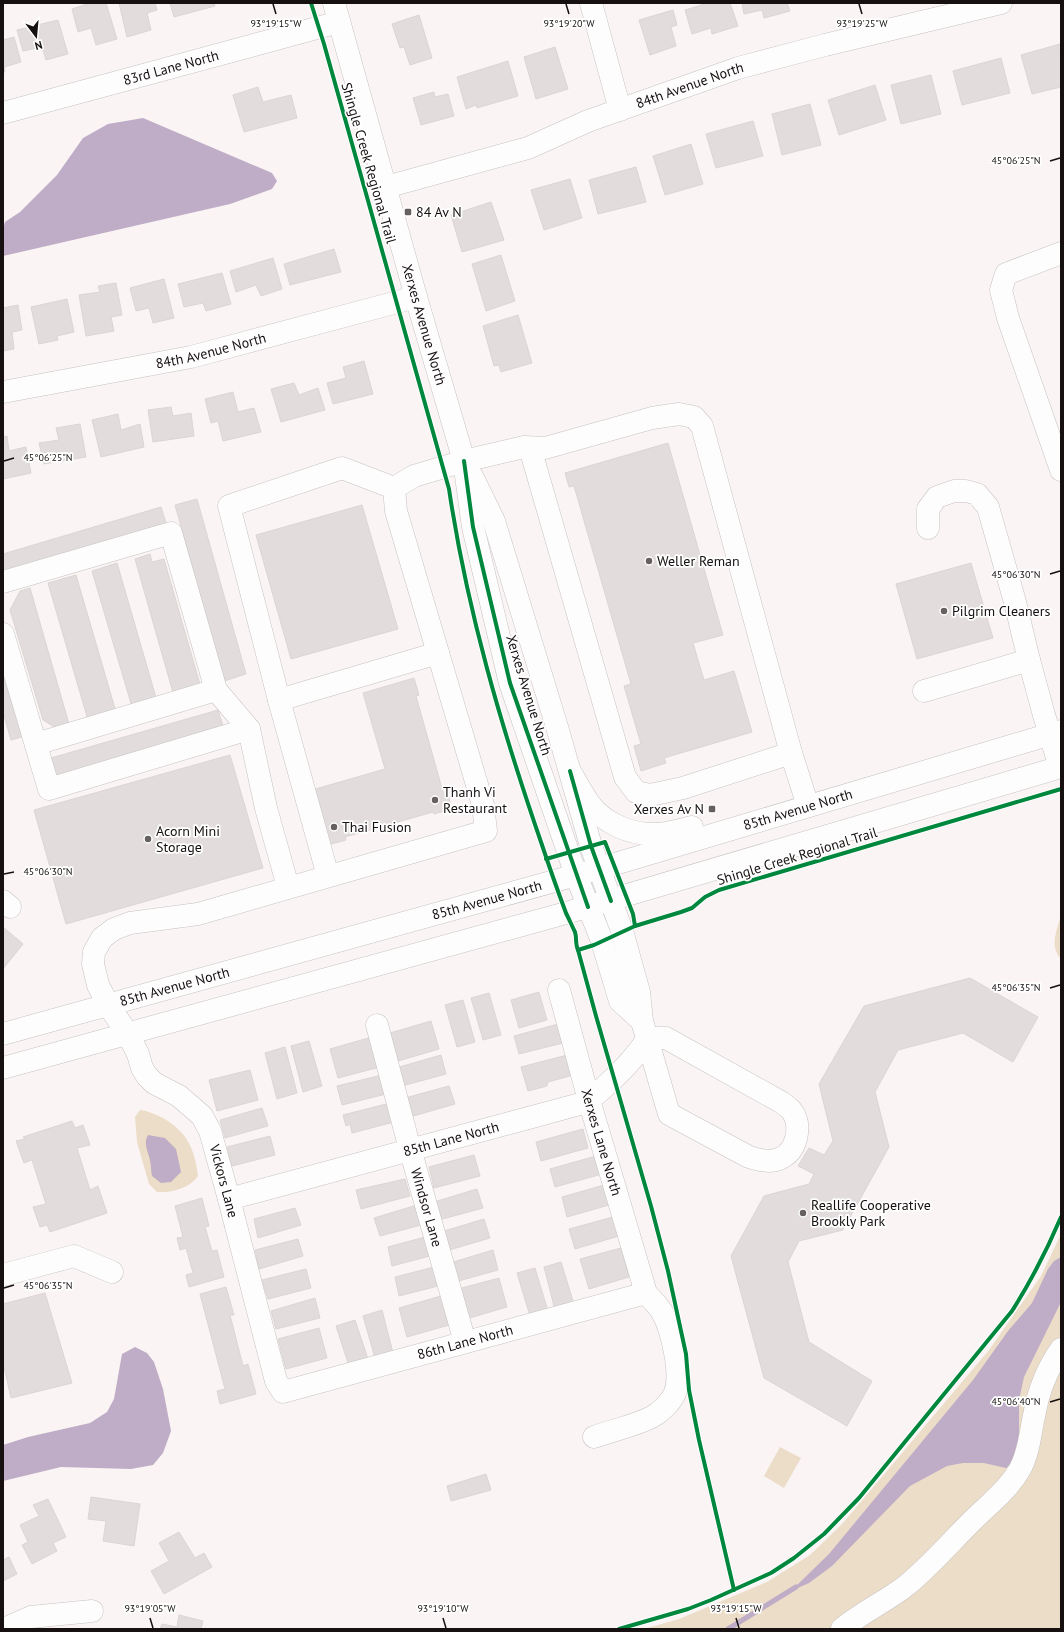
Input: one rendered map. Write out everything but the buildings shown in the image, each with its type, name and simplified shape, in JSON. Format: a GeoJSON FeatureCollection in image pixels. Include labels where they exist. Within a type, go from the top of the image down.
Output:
{"type":"FeatureCollection","features":[{"type":"Feature","properties":{"kind":"street"},"geometry":{"type":"LineString","coordinates":[[591,3],[620,110]]}},
{"type":"Feature","properties":{"kind":"street","name":"84th Avenue North"},"geometry":{"type":"LineString","coordinates":[[386,187],[528,148],[588,121],[738,68],[825,45],[1001,3]]}},
{"type":"Feature","properties":{"kind":"street","name":"83rd Lane North"},"geometry":{"type":"LineString","coordinates":[[3,113],[337,12]]}},
{"type":"Feature","properties":{"kind":"street","name":"Xerxes Avenue North"},"geometry":{"type":"LineString","coordinates":[[337,12],[416,297],[464,461],[473,527],[510,683],[576,875],[602,941],[620,1001],[645,1029]]}},
{"type":"Feature","properties":{"kind":"street"},"geometry":{"type":"LineString","coordinates":[[1061,252],[1006,274],[1001,290],[1008,318],[1061,470]]}},
{"type":"Feature","properties":{"kind":"street","name":"84th Avenue North"},"geometry":{"type":"LineString","coordinates":[[3,392],[191,357],[416,297]]}},
{"type":"Feature","properties":{"kind":"street"},"geometry":{"type":"LineString","coordinates":[[394,488],[414,476],[464,461],[524,447],[545,448],[652,418],[679,414],[694,417],[702,426],[791,754],[808,806],[756,807],[671,833],[654,834],[632,831],[616,825],[604,817],[590,804],[570,771]]}},
{"type":"Feature","properties":{"kind":"street"},"geometry":{"type":"LineString","coordinates":[[530,448],[625,776],[636,792],[650,796],[683,788],[791,754]]}},
{"type":"Feature","properties":{"kind":"street","name":"Xerxes Avenue North"},"geometry":{"type":"LineString","coordinates":[[464,461],[494,522],[570,771],[598,869],[622,931],[639,992],[645,1029]]}},
{"type":"Feature","properties":{"kind":"street"},"geometry":{"type":"LineString","coordinates":[[328,876],[279,700],[229,506],[342,468],[394,488]]}},
{"type":"Feature","properties":{"kind":"street"},"geometry":{"type":"LineString","coordinates":[[279,700],[438,653],[396,511],[394,488]]}},
{"type":"Feature","properties":{"kind":"street"},"geometry":{"type":"LineString","coordinates":[[3,1068],[611,901],[1060,767],[1055,733],[1029,660],[1015,602],[988,507],[977,494],[966,491],[954,491],[937,497],[928,509],[928,528]]}},
{"type":"Feature","properties":{"kind":"street"},"geometry":{"type":"LineString","coordinates":[[3,582],[172,533],[216,690],[249,729],[266,808],[288,887]]}},
{"type":"Feature","properties":{"kind":"street"},"geometry":{"type":"LineString","coordinates":[[3,634],[49,789],[249,729]]}},
{"type":"Feature","properties":{"kind":"street","name":"Vickors Lane"},"geometry":{"type":"LineString","coordinates":[[284,1392],[276,1381],[229,1199],[206,1121],[178,1096],[166,1090],[147,1076],[142,1068],[138,1054],[128,1034],[108,1005],[98,985],[93,964],[94,952],[102,938],[114,929],[130,923],[198,914],[486,831],[483,805],[438,653]]}},
{"type":"Feature","properties":{"kind":"street"},"geometry":{"type":"LineString","coordinates":[[924,691],[1029,660]]}},
{"type":"Feature","properties":{"kind":"street"},"geometry":{"type":"LineString","coordinates":[[36,744],[216,690]]}},
{"type":"Feature","properties":{"kind":"street","name":"85th Avenue North"},"geometry":{"type":"LineString","coordinates":[[3,1034],[598,869],[1055,733]]}},
{"type":"Feature","properties":{"kind":"street","name":"Xerxes Lane North"},"geometry":{"type":"LineString","coordinates":[[559,990],[589,1100],[646,1293]]}},
{"type":"Feature","properties":{"kind":"street","name":"Windsor Lane"},"geometry":{"type":"LineString","coordinates":[[377,1025],[410,1149],[465,1342]]}},
{"type":"Feature","properties":{"kind":"street"},"geometry":{"type":"LineString","coordinates":[[645,1029],[666,1038],[781,1102],[791,1110],[796,1118],[798,1129],[796,1142],[789,1152],[783,1157],[773,1161],[762,1161],[749,1157],[669,1114],[645,1029]]}},
{"type":"Feature","properties":{"kind":"street","name":"85th Lane North"},"geometry":{"type":"LineString","coordinates":[[229,1199],[570,1107],[589,1100],[599,1093],[636,1056],[645,1029]]}},
{"type":"Feature","properties":{"kind":"street"},"geometry":{"type":"LineString","coordinates":[[3,1275],[74,1256],[112,1272]]}},
{"type":"Feature","properties":{"kind":"street"},"geometry":{"type":"LineString","coordinates":[[594,1437],[632,1426],[653,1416],[670,1401],[675,1392],[677,1380],[676,1357],[671,1332],[662,1312],[646,1293]]}},
{"type":"Feature","properties":{"kind":"street","name":"86th Lane North"},"geometry":{"type":"LineString","coordinates":[[284,1392],[646,1293]]}},
{"type":"Feature","properties":{"kind":"street"},"geometry":{"type":"LineString","coordinates":[[842,1629],[849,1623],[882,1604],[908,1584],[1005,1488],[1020,1469],[1028,1450],[1034,1414],[1041,1387],[1053,1361],[1061,1349]]}},
{"type":"Feature","properties":{"kind":"street"},"geometry":{"type":"LineString","coordinates":[[4,1629],[31,1617],[92,1611]]}},
{"type":"Feature","properties":{"kind":"shaded area"},"geometry":{"type":"Polygon","coordinates":[[[143,118],[272,173],[277,181],[272,189],[230,204],[3,256],[3,229],[5,222],[20,212],[57,175],[83,138],[108,124],[143,118]]]}},
{"type":"Feature","properties":{"kind":"shaded area"},"geometry":{"type":"Polygon","coordinates":[[[1061,915],[1061,959],[1055,949],[1055,938],[1061,915]]]}},
{"type":"Feature","properties":{"kind":"shaded area"},"geometry":{"type":"Polygon","coordinates":[[[140,1110],[163,1118],[178,1129],[184,1136],[192,1149],[198,1176],[190,1184],[174,1191],[157,1192],[149,1184],[137,1142],[135,1117],[140,1110]]]}},
{"type":"Feature","properties":{"kind":"shaded area"},"geometry":{"type":"Polygon","coordinates":[[[148,1135],[165,1138],[176,1149],[181,1172],[171,1182],[161,1183],[152,1176],[146,1144],[148,1135]]]}},
{"type":"Feature","properties":{"kind":"shaded area"},"geometry":{"type":"Polygon","coordinates":[[[1061,1234],[1061,1629],[644,1629],[679,1619],[767,1582],[810,1555],[843,1523],[989,1350],[1041,1276],[1061,1234]]]}},
{"type":"Feature","properties":{"kind":"shaded area"},"geometry":{"type":"Polygon","coordinates":[[[1061,1257],[1061,1302],[1024,1377],[1019,1400],[1019,1450],[1010,1465],[1006,1468],[984,1463],[963,1463],[947,1466],[910,1486],[832,1566],[809,1583],[791,1591],[829,1554],[973,1380],[1008,1331],[1032,1303],[1048,1269],[1054,1261],[1061,1257]]]}},
{"type":"Feature","properties":{"kind":"shaded area"},"geometry":{"type":"Polygon","coordinates":[[[135,1347],[147,1353],[154,1362],[163,1389],[171,1431],[163,1453],[153,1465],[131,1469],[61,1467],[3,1481],[3,1445],[28,1437],[90,1423],[107,1412],[114,1399],[122,1354],[135,1347]]]}},
{"type":"Feature","properties":{"kind":"shaded area"},"geometry":{"type":"Polygon","coordinates":[[[780,1447],[801,1458],[784,1488],[764,1476],[780,1447]]]}},
{"type":"Feature","properties":{"kind":"waterway"},"geometry":{"type":"LineString","coordinates":[[728,1629],[796,1587]]}},
{"type":"Feature","properties":{"kind":"cycle path","name":"Shingle Creek Regional Trail"},"geometry":{"type":"LineString","coordinates":[[311,3],[324,44],[449,489],[465,579],[475,623],[499,711],[550,869],[566,913],[575,932],[578,950],[594,945],[635,926],[692,908],[705,897],[719,890],[1061,789]]}},
{"type":"Feature","properties":{"kind":"cycle path"},"geometry":{"type":"LineString","coordinates":[[464,461],[473,527],[510,683],[588,907]]}},
{"type":"Feature","properties":{"kind":"cycle path"},"geometry":{"type":"LineString","coordinates":[[570,771],[591,846],[611,901]]}},
{"type":"Feature","properties":{"kind":"cycle path"},"geometry":{"type":"LineString","coordinates":[[546,859],[605,842],[633,914],[635,926]]}},
{"type":"Feature","properties":{"kind":"cycle path"},"geometry":{"type":"LineString","coordinates":[[578,950],[668,1271],[686,1354],[689,1390],[699,1440],[734,1590]]}},
{"type":"Feature","properties":{"kind":"cycle path"},"geometry":{"type":"LineString","coordinates":[[619,1629],[688,1609],[771,1573],[794,1558],[824,1534],[859,1498],[1012,1311],[1038,1265],[1061,1217]]}},
{"type":"Feature","properties":{"kind":"place","name":"84 Av N"},"geometry":{"type":"Point","coordinates":[408,212]}},
{"type":"Feature","properties":{"kind":"place","name":"Weller Reman"},"geometry":{"type":"Point","coordinates":[649,561]}},
{"type":"Feature","properties":{"kind":"place","name":"Pilgrim Cleaners"},"geometry":{"type":"Point","coordinates":[944,611]}},
{"type":"Feature","properties":{"kind":"place","name":"Thanh Vi Restaurant"},"geometry":{"type":"Point","coordinates":[435,800]}},
{"type":"Feature","properties":{"kind":"place","name":"Xerxes Av N"},"geometry":{"type":"Point","coordinates":[712,809]}},
{"type":"Feature","properties":{"kind":"place","name":"Thai Fusion"},"geometry":{"type":"Point","coordinates":[334,827]}},
{"type":"Feature","properties":{"kind":"place","name":"Acorn Mini Storage"},"geometry":{"type":"Point","coordinates":[148,839]}},
{"type":"Feature","properties":{"kind":"place","name":"Reallife Cooperative Brookly Park"},"geometry":{"type":"Point","coordinates":[803,1213]}}]}
